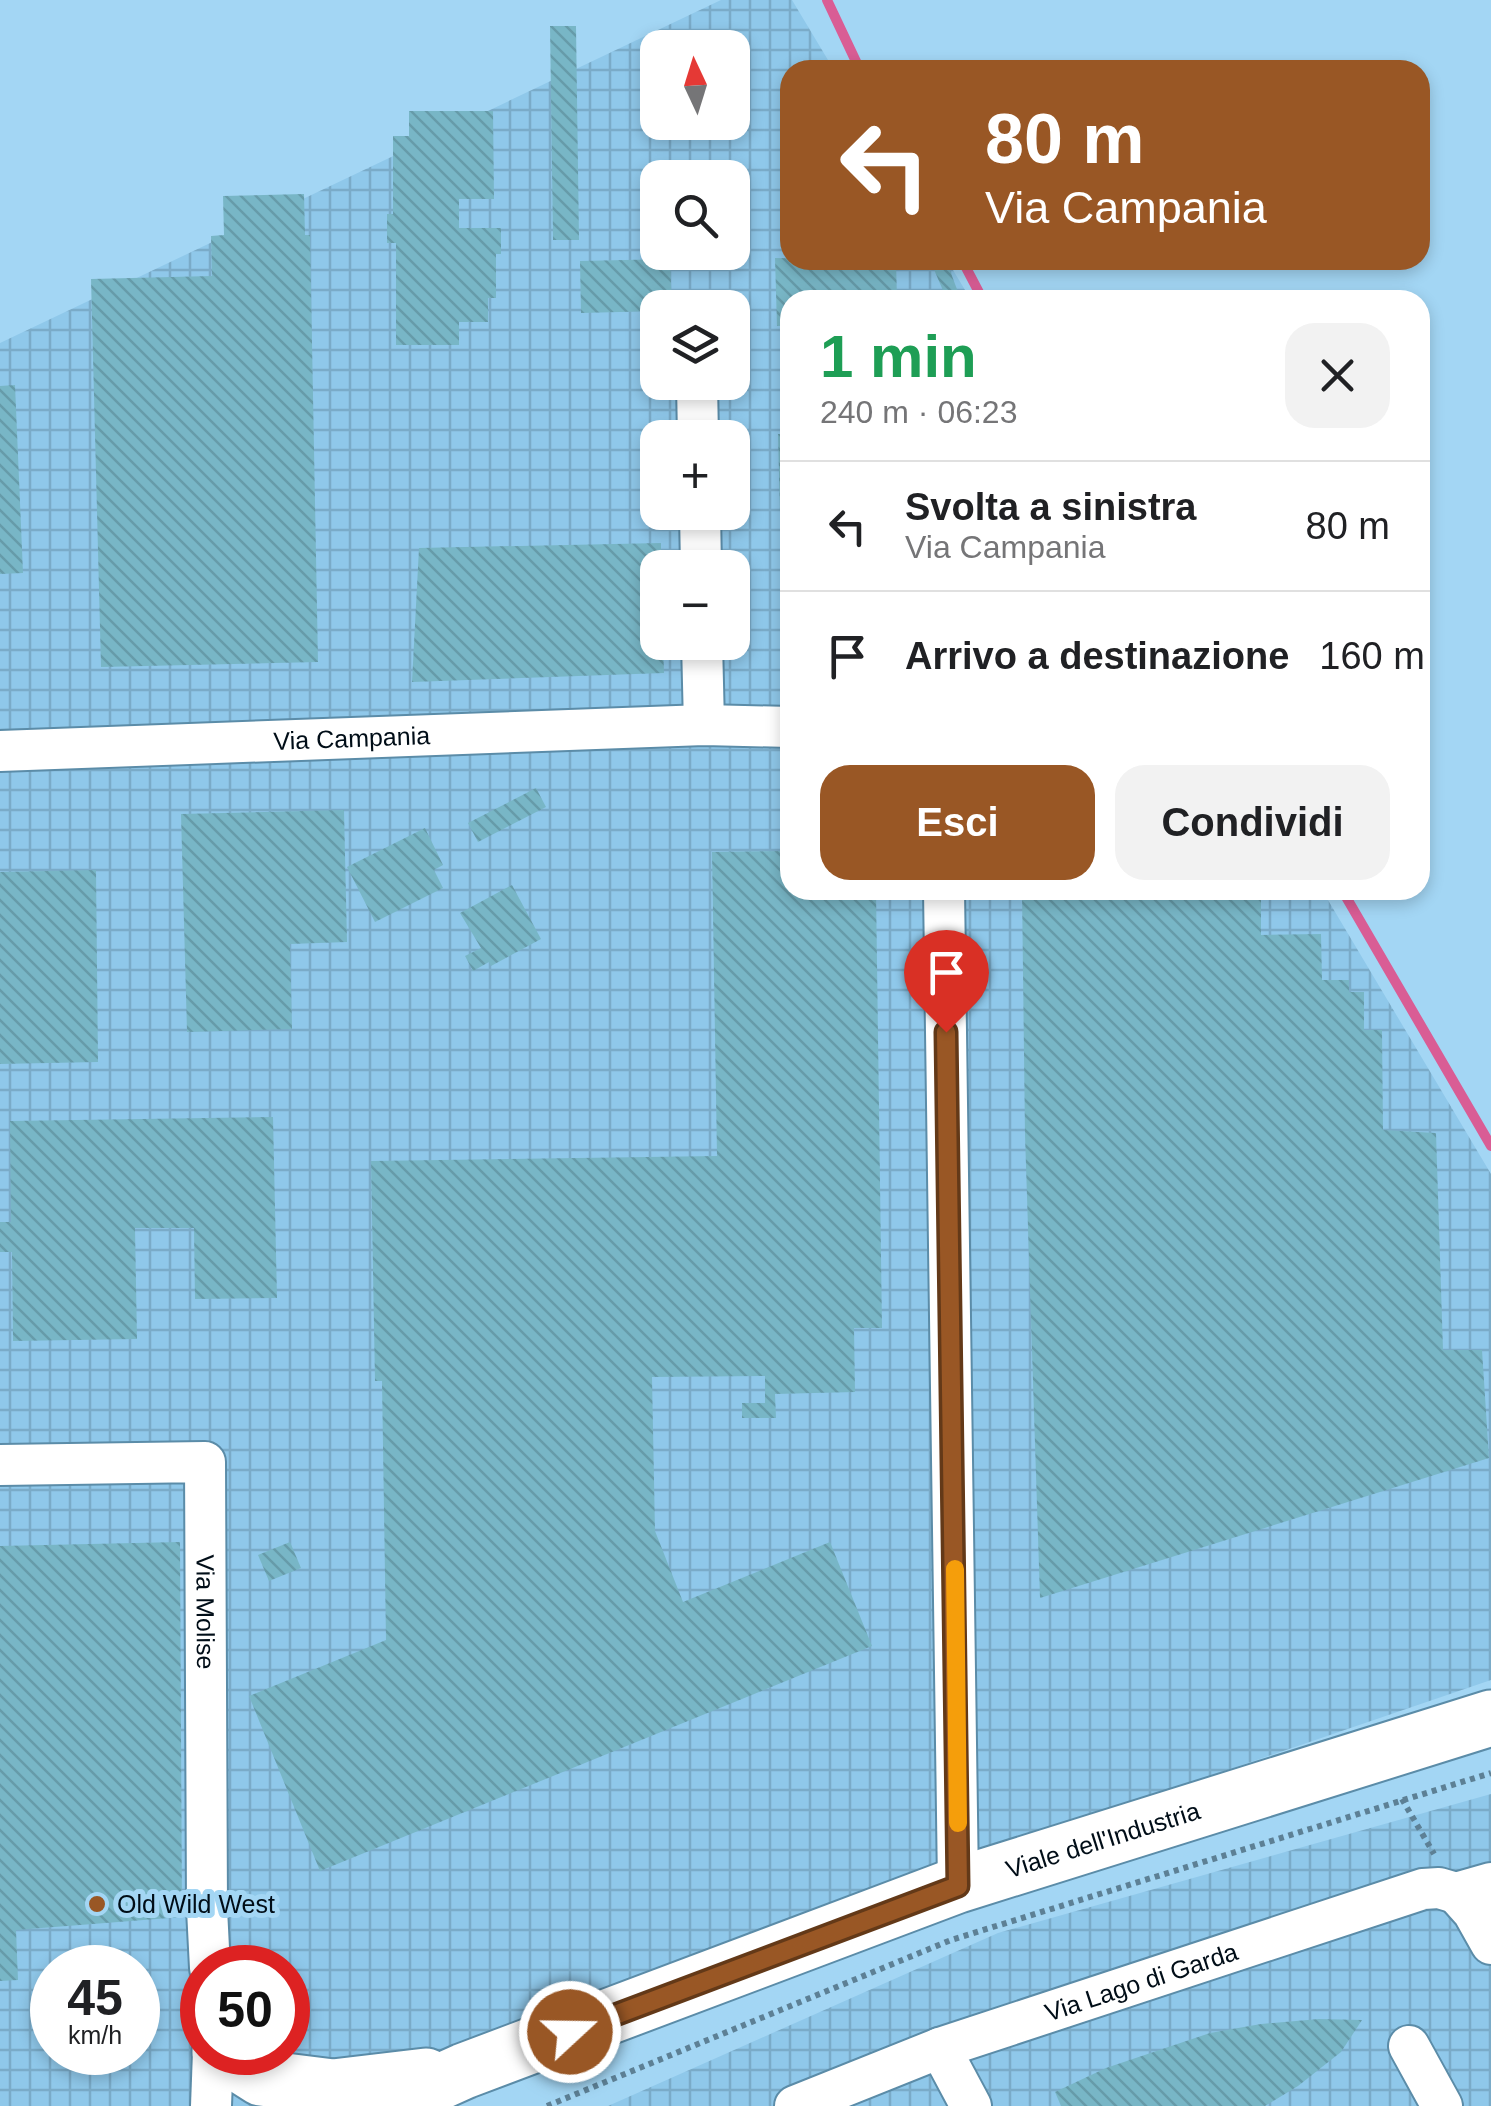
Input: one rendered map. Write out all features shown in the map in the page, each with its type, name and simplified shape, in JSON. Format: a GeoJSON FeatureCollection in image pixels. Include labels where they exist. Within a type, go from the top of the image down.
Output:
{"type":"FeatureCollection","features":[{"type":"Feature","properties":{"kind":"main road","name":"Viale dell'Industria"},"geometry":{"type":"LineString","coordinates":[[386,2106],[464,2071],[958,1886],[1491,1718]]}},
{"type":"Feature","properties":{"kind":"main road"},"geometry":{"type":"LineString","coordinates":[[255,2075],[333,2087],[464,2071]]}},
{"type":"Feature","properties":{"kind":"street"},"geometry":{"type":"LineString","coordinates":[[702,660],[704,725]]}},
{"type":"Feature","properties":{"kind":"street","name":"Via Campania"},"geometry":{"type":"LineString","coordinates":[[0,751],[704,725],[780,727]]}},
{"type":"Feature","properties":{"kind":"street"},"geometry":{"type":"LineString","coordinates":[[944,900],[958,1886]]}},
{"type":"Feature","properties":{"kind":"street","name":"Via Molise"},"geometry":{"type":"LineString","coordinates":[[0,1465],[205,1462],[209,1945]]}},
{"type":"Feature","properties":{"kind":"street"},"geometry":{"type":"LineString","coordinates":[[1474,1888],[1473,1912],[1491,1944]]}},
{"type":"Feature","properties":{"kind":"street","name":"Via Lago di Garda"},"geometry":{"type":"LineString","coordinates":[[795,2106],[940,2048],[1423,1889],[1474,1888]]}},
{"type":"Feature","properties":{"kind":"street"},"geometry":{"type":"LineString","coordinates":[[1409,2046],[1442,2106]]}},
{"type":"Feature","properties":{"kind":"street"},"geometry":{"type":"LineString","coordinates":[[940,2048],[971,2106]]}},
{"type":"Feature","properties":{"kind":"street"},"geometry":{"type":"LineString","coordinates":[[211,2106],[214,2075]]}},
{"type":"Feature","properties":{"kind":"path"},"geometry":{"type":"LineString","coordinates":[[547,2106],[951,1940],[1491,1773]]}},
{"type":"Feature","properties":{"kind":"path"},"geometry":{"type":"LineString","coordinates":[[1402,1799],[1474,1888]]}},
{"type":"Feature","properties":{"kind":"shaded area"},"geometry":{"type":"Polygon","coordinates":[[[721,0],[792,0],[828,60],[780,60],[780,270],[953,270],[965,290],[780,290],[780,900],[1328,900],[1491,1174],[1491,1680],[1178,1787],[958,1885],[291,2106],[0,2106],[0,343],[640,39],[640,140],[750,140],[750,30],[658,30],[721,0]]]}},
{"type":"Feature","properties":{"kind":"shaded area"},"geometry":{"type":"Polygon","coordinates":[[[1491,1794],[1491,2106],[608,2106],[998,1933],[1491,1794]]]}},
{"type":"Feature","properties":{"kind":"building"},"geometry":{"type":"Polygon","coordinates":[[[550,26],[576,26],[579,240],[553,240],[550,26]]]}},
{"type":"Feature","properties":{"kind":"building"},"geometry":{"type":"Polygon","coordinates":[[[409,111],[493,111],[494,199],[459,199],[459,228],[501,228],[501,254],[496,254],[496,298],[488,298],[488,322],[459,322],[459,345],[396,345],[396,243],[387,243],[387,214],[393,214],[393,136],[409,136],[409,111]]]}},
{"type":"Feature","properties":{"kind":"building"},"geometry":{"type":"Polygon","coordinates":[[[304,194],[305,235],[310,235],[318,662],[101,667],[91,279],[212,276],[211,236],[224,235],[223,196],[304,194]]]}},
{"type":"Feature","properties":{"kind":"building"},"geometry":{"type":"Polygon","coordinates":[[[775,258],[780,258],[780,270],[896,270],[897,290],[780,290],[777,326],[775,258]]]}},
{"type":"Feature","properties":{"kind":"building"},"geometry":{"type":"Polygon","coordinates":[[[640,260],[640,270],[670,270],[671,290],[640,290],[640,311],[581,313],[580,261],[640,260]]]}},
{"type":"Feature","properties":{"kind":"building"},"geometry":{"type":"Polygon","coordinates":[[[934,270],[950,270],[957,290],[943,290],[934,270]]]}},
{"type":"Feature","properties":{"kind":"building"},"geometry":{"type":"Polygon","coordinates":[[[15,385],[23,573],[0,574],[0,386],[15,385]]]}},
{"type":"Feature","properties":{"kind":"building"},"geometry":{"type":"Polygon","coordinates":[[[778,434],[780,434],[780,514],[778,434]]]}},
{"type":"Feature","properties":{"kind":"building"},"geometry":{"type":"Polygon","coordinates":[[[661,543],[661,550],[640,550],[640,660],[664,660],[664,673],[412,682],[419,548],[661,543]]]}},
{"type":"Feature","properties":{"kind":"building"},"geometry":{"type":"Polygon","coordinates":[[[536,788],[546,807],[478,842],[468,823],[536,788]]]}},
{"type":"Feature","properties":{"kind":"building"},"geometry":{"type":"Polygon","coordinates":[[[344,810],[347,942],[290,944],[292,1029],[187,1032],[181,814],[344,810]]]}},
{"type":"Feature","properties":{"kind":"building"},"geometry":{"type":"Polygon","coordinates":[[[425,828],[443,865],[434,870],[443,888],[375,922],[347,867],[425,828]]]}},
{"type":"Feature","properties":{"kind":"building"},"geometry":{"type":"Polygon","coordinates":[[[780,851],[780,900],[876,900],[882,1328],[854,1328],[855,1392],[775,1394],[776,1418],[742,1418],[742,1403],[765,1403],[765,1376],[652,1377],[655,1531],[683,1602],[830,1542],[872,1646],[320,1871],[249,1696],[386,1640],[382,1381],[375,1381],[371,1161],[717,1156],[712,852],[780,851]]]}},
{"type":"Feature","properties":{"kind":"building"},"geometry":{"type":"Polygon","coordinates":[[[96,870],[98,1062],[0,1064],[0,872],[96,870]]]}},
{"type":"Feature","properties":{"kind":"building"},"geometry":{"type":"Polygon","coordinates":[[[512,885],[541,939],[491,966],[489,962],[473,971],[465,956],[481,948],[460,913],[512,885]]]}},
{"type":"Feature","properties":{"kind":"building"},"geometry":{"type":"Polygon","coordinates":[[[1022,900],[1261,900],[1261,935],[1321,934],[1322,980],[1349,980],[1349,992],[1364,992],[1364,1030],[1382,1030],[1383,1130],[1436,1133],[1443,1350],[1482,1350],[1489,1458],[1040,1598],[1025,1135],[1022,900]]]}},
{"type":"Feature","properties":{"kind":"building"},"geometry":{"type":"Polygon","coordinates":[[[273,1117],[277,1298],[195,1299],[194,1228],[135,1228],[137,1339],[13,1341],[12,1252],[0,1252],[0,1222],[11,1222],[10,1121],[273,1117]]]}},
{"type":"Feature","properties":{"kind":"building"},"geometry":{"type":"Polygon","coordinates":[[[180,1542],[182,1917],[16,1930],[18,1980],[0,1981],[0,1546],[180,1542]]]}},
{"type":"Feature","properties":{"kind":"building"},"geometry":{"type":"Polygon","coordinates":[[[290,1542],[301,1568],[269,1581],[258,1555],[290,1542]]]}},
{"type":"Feature","properties":{"kind":"building"},"geometry":{"type":"Polygon","coordinates":[[[1319,2019],[1362,2020],[1341,2052],[1265,2106],[1061,2106],[1055,2092],[1106,2068],[1210,2033],[1319,2019]]]}},
{"type":"Feature","properties":{"kind":"waterway"},"geometry":{"type":"LineString","coordinates":[[827,0],[855,60]]}},
{"type":"Feature","properties":{"kind":"waterway"},"geometry":{"type":"LineString","coordinates":[[967,270],[978,290]]}},
{"type":"Feature","properties":{"kind":"waterway"},"geometry":{"type":"LineString","coordinates":[[1348,900],[1491,1146]]}},
{"type":"Feature","properties":{"kind":"slow traffic"},"geometry":{"type":"LineString","coordinates":[[955,1569],[958,1823]]}},
{"type":"Feature","properties":{"kind":"place","name":"Old Wild West"},"geometry":{"type":"Point","coordinates":[97,1904]}},
{"type":"Feature","properties":{"kind":"route"},"geometry":{"type":"LineString","coordinates":[[570,2032],[958,1886],[946,1032]]}}]}
